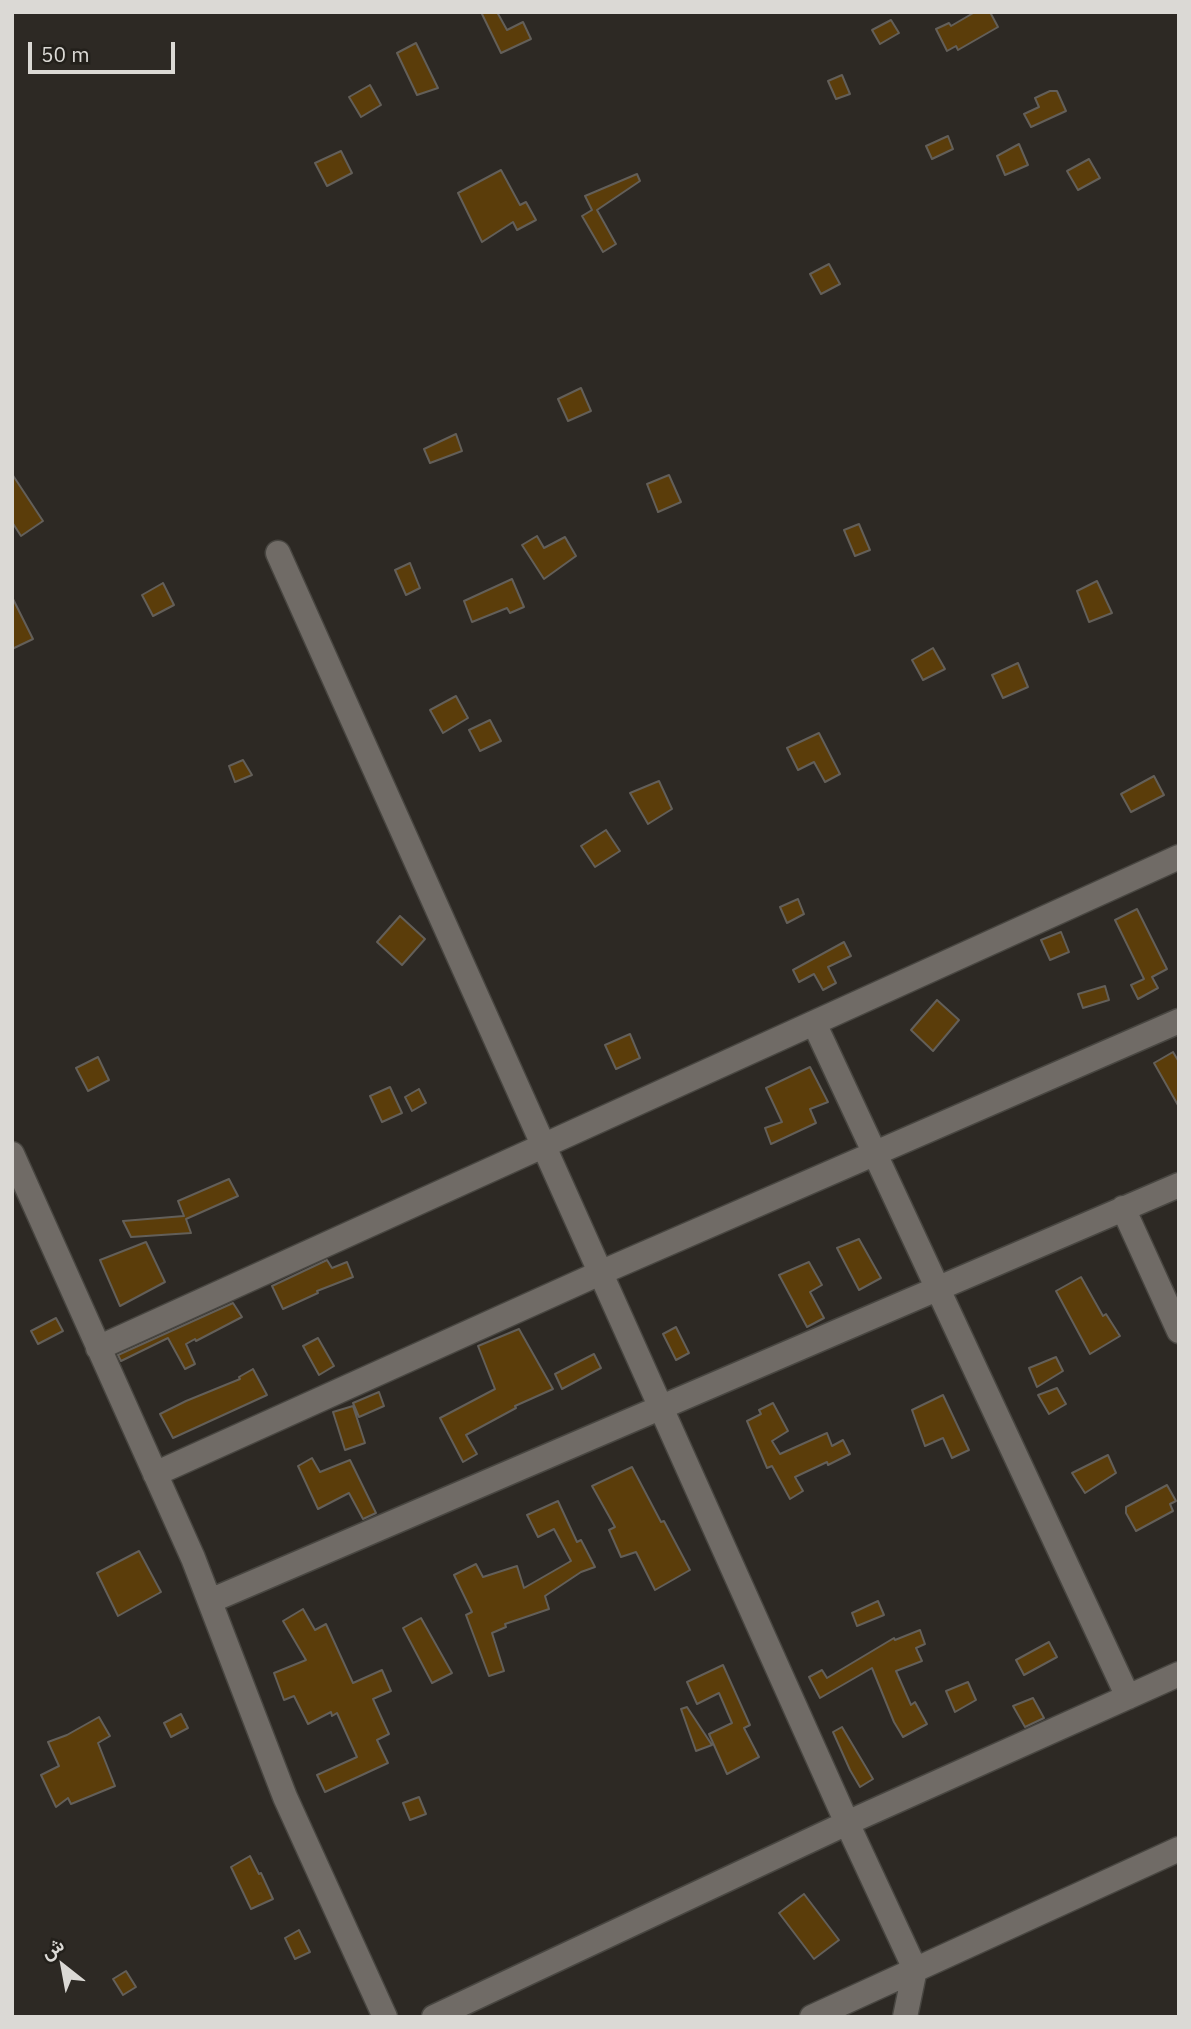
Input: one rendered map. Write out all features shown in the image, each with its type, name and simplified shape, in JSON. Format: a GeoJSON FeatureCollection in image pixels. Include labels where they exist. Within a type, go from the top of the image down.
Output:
{"type":"FeatureCollection","features":[{"type":"Feature","properties":{"kind":"street"},"geometry":{"type":"LineString","coordinates":[[278,553],[847,1823],[915,1969],[905,2017]]}},
{"type":"Feature","properties":{"kind":"street"},"geometry":{"type":"LineString","coordinates":[[98,1348],[1179,857]]}},
{"type":"Feature","properties":{"kind":"street"},"geometry":{"type":"LineString","coordinates":[[155,1474],[600,1273],[1179,1021]]}},
{"type":"Feature","properties":{"kind":"street"},"geometry":{"type":"LineString","coordinates":[[814,1023],[1128,1697]]}},
{"type":"Feature","properties":{"kind":"street"},"geometry":{"type":"LineString","coordinates":[[12,1154],[193,1558],[285,1797],[385,2017]]}},
{"type":"Feature","properties":{"kind":"street"},"geometry":{"type":"LineString","coordinates":[[210,1601],[1179,1185]]}},
{"type":"Feature","properties":{"kind":"street"},"geometry":{"type":"LineString","coordinates":[[1122,1208],[1179,1331]]}},
{"type":"Feature","properties":{"kind":"street"},"geometry":{"type":"LineString","coordinates":[[434,2017],[847,1823],[1179,1674]]}},
{"type":"Feature","properties":{"kind":"street"},"geometry":{"type":"LineString","coordinates":[[812,2017],[1179,1849]]}},
{"type":"Feature","properties":{"kind":"building"},"geometry":{"type":"Polygon","coordinates":[[[481,12],[497,12],[507,30],[523,22],[531,39],[501,53],[481,12]]]}},
{"type":"Feature","properties":{"kind":"building"},"geometry":{"type":"Polygon","coordinates":[[[975,12],[990,12],[998,27],[958,50],[956,46],[947,51],[936,29],[949,23],[951,26],[975,12]]]}},
{"type":"Feature","properties":{"kind":"building"},"geometry":{"type":"Polygon","coordinates":[[[891,20],[899,33],[880,44],[872,30],[891,20]]]}},
{"type":"Feature","properties":{"kind":"building"},"geometry":{"type":"Polygon","coordinates":[[[416,43],[438,88],[417,95],[397,53],[416,43]]]}},
{"type":"Feature","properties":{"kind":"building"},"geometry":{"type":"Polygon","coordinates":[[[842,75],[850,94],[836,99],[828,81],[842,75]]]}},
{"type":"Feature","properties":{"kind":"building"},"geometry":{"type":"Polygon","coordinates":[[[370,85],[381,105],[361,117],[349,97],[370,85]]]}},
{"type":"Feature","properties":{"kind":"building"},"geometry":{"type":"Polygon","coordinates":[[[1050,91],[1057,91],[1066,111],[1031,127],[1024,114],[1039,107],[1035,98],[1050,91]]]}},
{"type":"Feature","properties":{"kind":"building"},"geometry":{"type":"Polygon","coordinates":[[[948,136],[953,149],[932,159],[926,146],[948,136]]]}},
{"type":"Feature","properties":{"kind":"building"},"geometry":{"type":"Polygon","coordinates":[[[1019,144],[1028,165],[1005,175],[997,156],[1019,144]]]}},
{"type":"Feature","properties":{"kind":"building"},"geometry":{"type":"Polygon","coordinates":[[[341,151],[352,173],[327,186],[315,163],[341,151]]]}},
{"type":"Feature","properties":{"kind":"building"},"geometry":{"type":"Polygon","coordinates":[[[1089,159],[1100,178],[1078,190],[1067,171],[1089,159]]]}},
{"type":"Feature","properties":{"kind":"building"},"geometry":{"type":"Polygon","coordinates":[[[501,170],[520,205],[526,202],[536,220],[517,230],[513,222],[482,242],[458,193],[501,170]]]}},
{"type":"Feature","properties":{"kind":"building"},"geometry":{"type":"Polygon","coordinates":[[[637,174],[640,181],[597,210],[616,244],[603,252],[582,216],[592,210],[585,196],[637,174]]]}},
{"type":"Feature","properties":{"kind":"building"},"geometry":{"type":"Polygon","coordinates":[[[829,264],[840,284],[821,294],[810,274],[829,264]]]}},
{"type":"Feature","properties":{"kind":"building"},"geometry":{"type":"Polygon","coordinates":[[[581,388],[591,411],[568,421],[558,399],[581,388]]]}},
{"type":"Feature","properties":{"kind":"building"},"geometry":{"type":"Polygon","coordinates":[[[456,434],[462,451],[430,463],[424,449],[456,434]]]}},
{"type":"Feature","properties":{"kind":"building"},"geometry":{"type":"Polygon","coordinates":[[[12,474],[43,521],[21,536],[12,522],[12,474]]]}},
{"type":"Feature","properties":{"kind":"building"},"geometry":{"type":"Polygon","coordinates":[[[669,475],[681,502],[658,512],[647,484],[669,475]]]}},
{"type":"Feature","properties":{"kind":"building"},"geometry":{"type":"Polygon","coordinates":[[[859,524],[870,550],[855,556],[844,530],[859,524]]]}},
{"type":"Feature","properties":{"kind":"building"},"geometry":{"type":"Polygon","coordinates":[[[537,536],[544,548],[565,537],[576,556],[544,579],[522,545],[537,536]]]}},
{"type":"Feature","properties":{"kind":"building"},"geometry":{"type":"Polygon","coordinates":[[[410,563],[420,588],[406,595],[395,570],[410,563]]]}},
{"type":"Feature","properties":{"kind":"building"},"geometry":{"type":"Polygon","coordinates":[[[512,579],[524,607],[510,613],[507,608],[472,622],[464,601],[512,579]]]}},
{"type":"Feature","properties":{"kind":"building"},"geometry":{"type":"Polygon","coordinates":[[[1097,581],[1112,613],[1089,622],[1077,591],[1097,581]]]}},
{"type":"Feature","properties":{"kind":"building"},"geometry":{"type":"Polygon","coordinates":[[[163,583],[174,605],[153,616],[142,595],[163,583]]]}},
{"type":"Feature","properties":{"kind":"building"},"geometry":{"type":"Polygon","coordinates":[[[12,597],[33,639],[12,649],[12,597]]]}},
{"type":"Feature","properties":{"kind":"building"},"geometry":{"type":"Polygon","coordinates":[[[933,648],[945,669],[923,680],[912,660],[933,648]]]}},
{"type":"Feature","properties":{"kind":"building"},"geometry":{"type":"Polygon","coordinates":[[[1018,663],[1028,687],[1003,698],[992,675],[1018,663]]]}},
{"type":"Feature","properties":{"kind":"building"},"geometry":{"type":"Polygon","coordinates":[[[456,696],[468,718],[443,733],[430,710],[456,696]]]}},
{"type":"Feature","properties":{"kind":"building"},"geometry":{"type":"Polygon","coordinates":[[[490,720],[501,741],[480,751],[469,730],[490,720]]]}},
{"type":"Feature","properties":{"kind":"building"},"geometry":{"type":"Polygon","coordinates":[[[819,733],[840,774],[825,782],[814,762],[798,770],[787,748],[819,733]]]}},
{"type":"Feature","properties":{"kind":"building"},"geometry":{"type":"Polygon","coordinates":[[[243,760],[252,775],[235,782],[229,766],[243,760]]]}},
{"type":"Feature","properties":{"kind":"building"},"geometry":{"type":"Polygon","coordinates":[[[1154,776],[1164,795],[1131,812],[1121,794],[1154,776]]]}},
{"type":"Feature","properties":{"kind":"building"},"geometry":{"type":"Polygon","coordinates":[[[659,781],[672,809],[648,824],[630,793],[659,781]]]}},
{"type":"Feature","properties":{"kind":"building"},"geometry":{"type":"Polygon","coordinates":[[[606,830],[620,851],[595,867],[581,846],[606,830]]]}},
{"type":"Feature","properties":{"kind":"building"},"geometry":{"type":"Polygon","coordinates":[[[798,899],[804,914],[787,923],[780,907],[798,899]]]}},
{"type":"Feature","properties":{"kind":"building"},"geometry":{"type":"Polygon","coordinates":[[[1137,909],[1167,969],[1152,977],[1158,988],[1138,999],[1131,985],[1144,979],[1115,920],[1137,909]]]}},
{"type":"Feature","properties":{"kind":"building"},"geometry":{"type":"Polygon","coordinates":[[[400,916],[425,939],[402,965],[377,942],[400,916]]]}},
{"type":"Feature","properties":{"kind":"building"},"geometry":{"type":"Polygon","coordinates":[[[1061,932],[1069,952],[1050,960],[1041,940],[1061,932]]]}},
{"type":"Feature","properties":{"kind":"building"},"geometry":{"type":"Polygon","coordinates":[[[844,942],[851,956],[828,967],[836,983],[823,990],[814,974],[799,982],[793,970],[844,942]]]}},
{"type":"Feature","properties":{"kind":"building"},"geometry":{"type":"Polygon","coordinates":[[[1105,986],[1109,1000],[1083,1008],[1078,994],[1105,986]]]}},
{"type":"Feature","properties":{"kind":"building"},"geometry":{"type":"Polygon","coordinates":[[[937,1000],[959,1020],[933,1051],[911,1030],[937,1000]]]}},
{"type":"Feature","properties":{"kind":"building"},"geometry":{"type":"Polygon","coordinates":[[[630,1034],[640,1058],[616,1069],[605,1045],[630,1034]]]}},
{"type":"Feature","properties":{"kind":"building"},"geometry":{"type":"Polygon","coordinates":[[[1173,1052],[1179,1062],[1179,1107],[1154,1063],[1173,1052]]]}},
{"type":"Feature","properties":{"kind":"building"},"geometry":{"type":"Polygon","coordinates":[[[98,1057],[109,1080],[88,1091],[76,1068],[98,1057]]]}},
{"type":"Feature","properties":{"kind":"building"},"geometry":{"type":"Polygon","coordinates":[[[810,1067],[828,1102],[810,1109],[816,1123],[771,1144],[765,1128],[782,1122],[766,1088],[810,1067]]]}},
{"type":"Feature","properties":{"kind":"building"},"geometry":{"type":"Polygon","coordinates":[[[390,1087],[402,1113],[382,1122],[370,1096],[390,1087]]]}},
{"type":"Feature","properties":{"kind":"building"},"geometry":{"type":"Polygon","coordinates":[[[419,1089],[426,1103],[412,1111],[405,1097],[419,1089]]]}},
{"type":"Feature","properties":{"kind":"building"},"geometry":{"type":"Polygon","coordinates":[[[229,1179],[238,1196],[186,1219],[191,1233],[131,1237],[123,1221],[184,1216],[178,1201],[229,1179]]]}},
{"type":"Feature","properties":{"kind":"building"},"geometry":{"type":"Polygon","coordinates":[[[859,1239],[881,1278],[859,1290],[837,1248],[859,1239]]]}},
{"type":"Feature","properties":{"kind":"building"},"geometry":{"type":"Polygon","coordinates":[[[146,1242],[165,1282],[120,1306],[100,1260],[146,1242]]]}},
{"type":"Feature","properties":{"kind":"building"},"geometry":{"type":"Polygon","coordinates":[[[327,1260],[332,1268],[347,1262],[353,1277],[317,1291],[318,1293],[283,1309],[272,1286],[327,1260]]]}},
{"type":"Feature","properties":{"kind":"building"},"geometry":{"type":"Polygon","coordinates":[[[809,1262],[822,1285],[810,1292],[824,1318],[807,1327],[779,1275],[809,1262]]]}},
{"type":"Feature","properties":{"kind":"building"},"geometry":{"type":"Polygon","coordinates":[[[1081,1277],[1103,1316],[1106,1314],[1120,1336],[1090,1354],[1056,1291],[1081,1277]]]}},
{"type":"Feature","properties":{"kind":"building"},"geometry":{"type":"Polygon","coordinates":[[[233,1303],[242,1317],[186,1344],[195,1364],[185,1369],[168,1338],[121,1361],[118,1355],[233,1303]]]}},
{"type":"Feature","properties":{"kind":"building"},"geometry":{"type":"Polygon","coordinates":[[[56,1318],[63,1331],[38,1344],[31,1331],[56,1318]]]}},
{"type":"Feature","properties":{"kind":"building"},"geometry":{"type":"Polygon","coordinates":[[[676,1327],[689,1353],[676,1360],[663,1334],[676,1327]]]}},
{"type":"Feature","properties":{"kind":"building"},"geometry":{"type":"Polygon","coordinates":[[[519,1329],[553,1389],[515,1406],[516,1408],[466,1435],[477,1454],[463,1462],[440,1418],[495,1389],[478,1346],[519,1329]]]}},
{"type":"Feature","properties":{"kind":"building"},"geometry":{"type":"Polygon","coordinates":[[[318,1338],[334,1366],[319,1375],[303,1346],[318,1338]]]}},
{"type":"Feature","properties":{"kind":"building"},"geometry":{"type":"Polygon","coordinates":[[[594,1354],[601,1368],[562,1389],[555,1374],[594,1354]]]}},
{"type":"Feature","properties":{"kind":"building"},"geometry":{"type":"Polygon","coordinates":[[[1056,1357],[1063,1371],[1037,1387],[1029,1368],[1056,1357]]]}},
{"type":"Feature","properties":{"kind":"building"},"geometry":{"type":"Polygon","coordinates":[[[253,1369],[267,1395],[173,1438],[160,1414],[240,1379],[239,1377],[253,1369]]]}},
{"type":"Feature","properties":{"kind":"building"},"geometry":{"type":"Polygon","coordinates":[[[1057,1388],[1066,1404],[1049,1414],[1038,1395],[1057,1388]]]}},
{"type":"Feature","properties":{"kind":"building"},"geometry":{"type":"Polygon","coordinates":[[[379,1392],[384,1406],[359,1417],[353,1403],[379,1392]]]}},
{"type":"Feature","properties":{"kind":"building"},"geometry":{"type":"Polygon","coordinates":[[[943,1395],[969,1450],[952,1458],[943,1438],[925,1446],[912,1410],[943,1395]]]}},
{"type":"Feature","properties":{"kind":"building"},"geometry":{"type":"Polygon","coordinates":[[[773,1403],[788,1431],[772,1441],[780,1454],[827,1433],[832,1446],[843,1440],[850,1454],[795,1477],[803,1491],[790,1499],[772,1466],[767,1468],[747,1421],[761,1414],[759,1410],[773,1403]]]}},
{"type":"Feature","properties":{"kind":"building"},"geometry":{"type":"Polygon","coordinates":[[[353,1406],[365,1443],[345,1450],[333,1412],[353,1406]]]}},
{"type":"Feature","properties":{"kind":"building"},"geometry":{"type":"Polygon","coordinates":[[[1108,1455],[1116,1473],[1085,1493],[1072,1473],[1108,1455]]]}},
{"type":"Feature","properties":{"kind":"building"},"geometry":{"type":"Polygon","coordinates":[[[312,1458],[320,1472],[350,1460],[376,1513],[363,1519],[349,1493],[318,1509],[298,1466],[312,1458]]]}},
{"type":"Feature","properties":{"kind":"building"},"geometry":{"type":"Polygon","coordinates":[[[632,1467],[690,1570],[655,1590],[636,1552],[621,1557],[609,1530],[615,1527],[592,1486],[632,1467]]]}},
{"type":"Feature","properties":{"kind":"building"},"geometry":{"type":"Polygon","coordinates":[[[1167,1485],[1176,1501],[1170,1504],[1173,1511],[1136,1531],[1126,1513],[1126,1507],[1167,1485]]]}},
{"type":"Feature","properties":{"kind":"building"},"geometry":{"type":"Polygon","coordinates":[[[558,1501],[577,1542],[581,1540],[595,1567],[581,1572],[545,1596],[549,1609],[505,1624],[506,1627],[492,1633],[504,1671],[489,1676],[466,1615],[472,1612],[454,1575],[476,1564],[483,1577],[517,1566],[524,1588],[571,1561],[554,1529],[538,1537],[527,1515],[558,1501]]]}},
{"type":"Feature","properties":{"kind":"building"},"geometry":{"type":"Polygon","coordinates":[[[139,1551],[161,1592],[118,1616],[97,1573],[139,1551]]]}},
{"type":"Feature","properties":{"kind":"building"},"geometry":{"type":"Polygon","coordinates":[[[878,1601],[884,1615],[857,1626],[852,1613],[878,1601]]]}},
{"type":"Feature","properties":{"kind":"building"},"geometry":{"type":"Polygon","coordinates":[[[303,1609],[315,1630],[326,1624],[353,1683],[382,1670],[391,1691],[373,1699],[389,1734],[377,1740],[388,1763],[325,1792],[317,1775],[357,1757],[337,1713],[332,1716],[331,1712],[308,1724],[294,1696],[284,1700],[274,1673],[306,1660],[283,1621],[303,1609]]]}},
{"type":"Feature","properties":{"kind":"building"},"geometry":{"type":"Polygon","coordinates":[[[421,1618],[452,1673],[432,1683],[403,1628],[421,1618]]]}},
{"type":"Feature","properties":{"kind":"building"},"geometry":{"type":"Polygon","coordinates":[[[920,1630],[925,1644],[916,1648],[922,1661],[896,1671],[911,1705],[915,1702],[927,1724],[903,1737],[872,1668],[820,1698],[809,1677],[822,1670],[827,1678],[894,1638],[895,1640],[920,1630]]]}},
{"type":"Feature","properties":{"kind":"building"},"geometry":{"type":"Polygon","coordinates":[[[1049,1642],[1057,1657],[1024,1675],[1016,1660],[1049,1642]]]}},
{"type":"Feature","properties":{"kind":"building"},"geometry":{"type":"Polygon","coordinates":[[[723,1665],[750,1725],[744,1728],[759,1757],[727,1774],[709,1734],[732,1723],[719,1693],[697,1704],[687,1682],[723,1665]]]}},
{"type":"Feature","properties":{"kind":"building"},"geometry":{"type":"Polygon","coordinates":[[[968,1682],[976,1700],[955,1712],[946,1691],[968,1682]]]}},
{"type":"Feature","properties":{"kind":"building"},"geometry":{"type":"Polygon","coordinates":[[[1033,1698],[1044,1718],[1025,1727],[1013,1706],[1033,1698]]]}},
{"type":"Feature","properties":{"kind":"building"},"geometry":{"type":"Polygon","coordinates":[[[687,1707],[712,1745],[696,1751],[681,1709],[687,1707]]]}},
{"type":"Feature","properties":{"kind":"building"},"geometry":{"type":"Polygon","coordinates":[[[181,1714],[188,1728],[171,1737],[164,1723],[181,1714]]]}},
{"type":"Feature","properties":{"kind":"building"},"geometry":{"type":"Polygon","coordinates":[[[99,1717],[110,1736],[98,1743],[115,1786],[71,1804],[68,1798],[56,1807],[41,1775],[59,1766],[48,1742],[99,1717]]]}},
{"type":"Feature","properties":{"kind":"building"},"geometry":{"type":"Polygon","coordinates":[[[842,1727],[873,1779],[860,1787],[833,1732],[842,1727]]]}},
{"type":"Feature","properties":{"kind":"building"},"geometry":{"type":"Polygon","coordinates":[[[419,1797],[426,1814],[410,1820],[403,1803],[419,1797]]]}},
{"type":"Feature","properties":{"kind":"building"},"geometry":{"type":"Polygon","coordinates":[[[250,1856],[273,1899],[251,1909],[231,1867],[250,1856]]]}},
{"type":"Feature","properties":{"kind":"building"},"geometry":{"type":"Polygon","coordinates":[[[804,1894],[839,1940],[814,1959],[779,1913],[804,1894]]]}},
{"type":"Feature","properties":{"kind":"building"},"geometry":{"type":"Polygon","coordinates":[[[299,1930],[310,1952],[295,1959],[285,1938],[299,1930]]]}},
{"type":"Feature","properties":{"kind":"building"},"geometry":{"type":"Polygon","coordinates":[[[126,1971],[136,1987],[123,1995],[113,1979],[126,1971]]]}}]}
